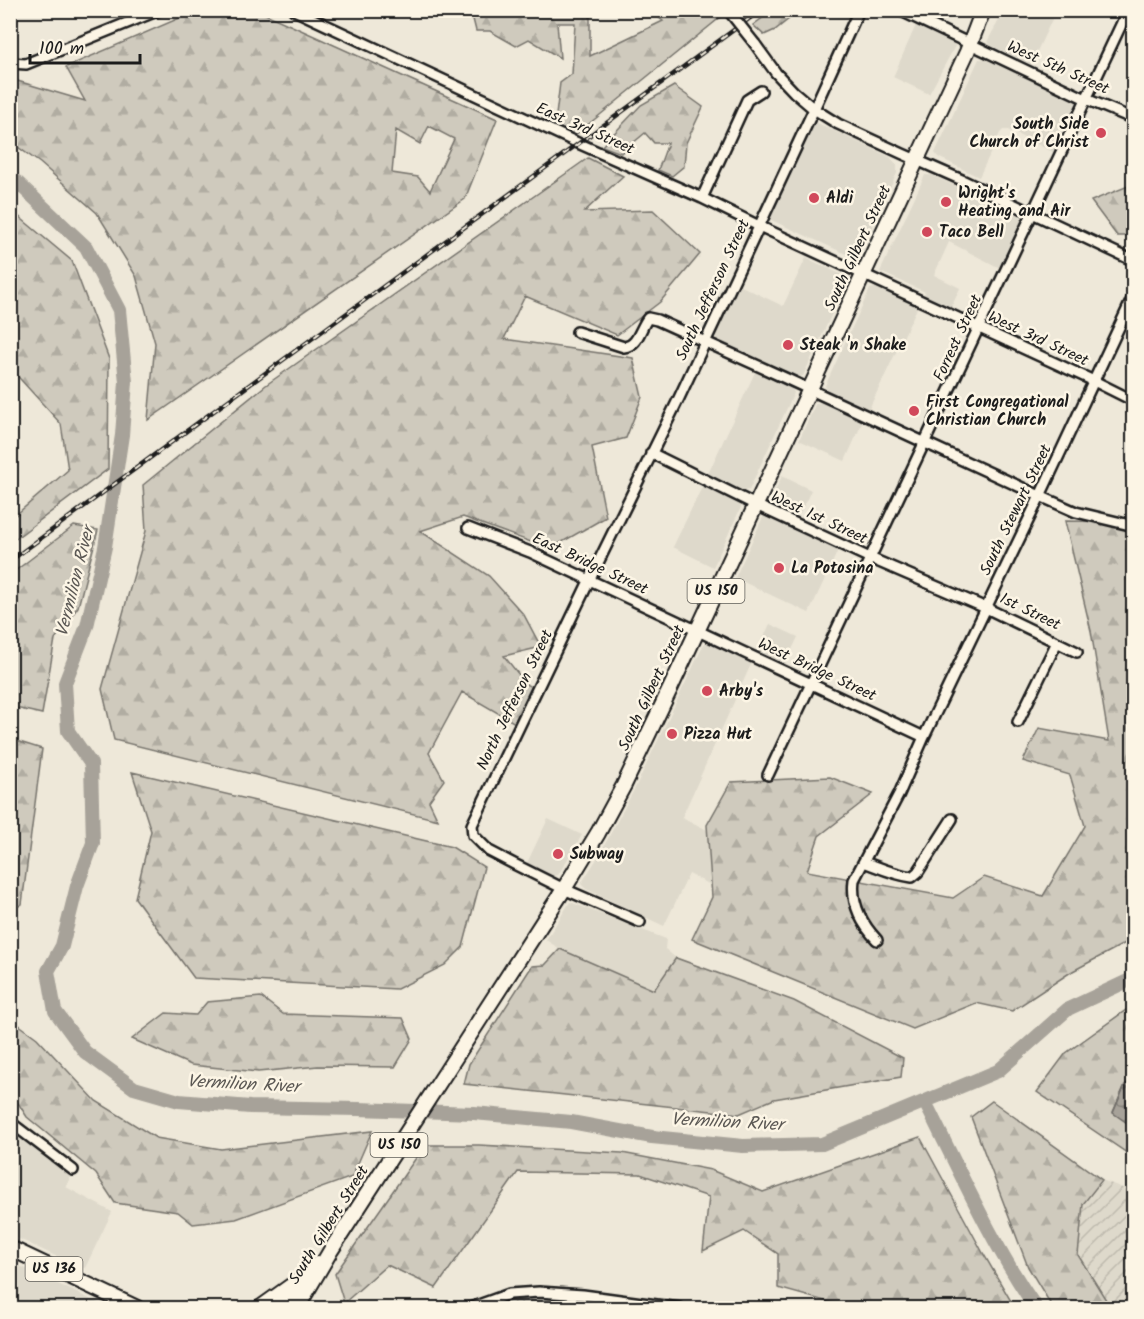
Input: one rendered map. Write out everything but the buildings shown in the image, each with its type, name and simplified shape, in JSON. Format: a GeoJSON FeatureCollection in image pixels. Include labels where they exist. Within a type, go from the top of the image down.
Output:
{"type":"FeatureCollection","features":[{"type":"Feature","properties":{"kind":"main road","name":"South Gilbert Street"},"geometry":{"type":"LineString","coordinates":[[297,1308],[306,1281],[331,1250],[564,889],[624,785],[917,160],[970,45],[983,10]]}},
{"type":"Feature","properties":{"kind":"main road","name":"South Gilbert Street"},"geometry":{"type":"LineString","coordinates":[[970,45],[990,10]]}},
{"type":"Feature","properties":{"kind":"main road","name":"US 136"},"geometry":{"type":"LineString","coordinates":[[12,1254],[137,1308]]}},
{"type":"Feature","properties":{"kind":"main road"},"geometry":{"type":"LineString","coordinates":[[260,1308],[306,1281]]}},
{"type":"Feature","properties":{"kind":"main road"},"geometry":{"type":"LineString","coordinates":[[280,1308],[294,1301],[306,1281]]}},
{"type":"Feature","properties":{"kind":"street"},"geometry":{"type":"LineString","coordinates":[[10,63],[26,64],[159,10]]}},
{"type":"Feature","properties":{"kind":"street","name":"East 3rd Street"},"geometry":{"type":"LineString","coordinates":[[294,10],[864,274]]}},
{"type":"Feature","properties":{"kind":"street"},"geometry":{"type":"LineString","coordinates":[[728,10],[776,73],[794,92],[814,109],[838,124],[1134,261]]}},
{"type":"Feature","properties":{"kind":"street","name":"South Jefferson Street"},"geometry":{"type":"LineString","coordinates":[[590,579],[706,341],[859,10]]}},
{"type":"Feature","properties":{"kind":"street","name":"West 5th Street"},"geometry":{"type":"LineString","coordinates":[[899,10],[1086,99],[1134,119]]}},
{"type":"Feature","properties":{"kind":"street","name":"Forrest Street"},"geometry":{"type":"LineString","coordinates":[[768,775],[1128,10]]}},
{"type":"Feature","properties":{"kind":"street"},"geometry":{"type":"LineString","coordinates":[[702,198],[747,100],[761,92]]}},
{"type":"Feature","properties":{"kind":"street","name":"West 3rd Street"},"geometry":{"type":"LineString","coordinates":[[864,274],[1134,401]]}},
{"type":"Feature","properties":{"kind":"street","name":"South Stewart Street"},"geometry":{"type":"LineString","coordinates":[[877,940],[859,916],[853,891],[854,880],[899,794],[1134,295]]}},
{"type":"Feature","properties":{"kind":"street"},"geometry":{"type":"LineString","coordinates":[[578,332],[630,347],[634,344],[648,318],[657,320],[1076,512],[1134,526]]}},
{"type":"Feature","properties":{"kind":"street","name":"West 1st Street"},"geometry":{"type":"LineString","coordinates":[[651,453],[870,558]]}},
{"type":"Feature","properties":{"kind":"street","name":"East Bridge Street"},"geometry":{"type":"LineString","coordinates":[[468,528],[530,552],[697,630]]}},
{"type":"Feature","properties":{"kind":"street","name":"1st Street"},"geometry":{"type":"LineString","coordinates":[[870,558],[986,608],[1077,652]]}},
{"type":"Feature","properties":{"kind":"street","name":"North Jefferson Street"},"geometry":{"type":"LineString","coordinates":[[564,889],[489,850],[473,835],[472,825],[590,579]]}},
{"type":"Feature","properties":{"kind":"street","name":"West Bridge Street"},"geometry":{"type":"LineString","coordinates":[[697,630],[924,737]]}},
{"type":"Feature","properties":{"kind":"street"},"geometry":{"type":"LineString","coordinates":[[1017,722],[1057,642]]}},
{"type":"Feature","properties":{"kind":"street"},"geometry":{"type":"LineString","coordinates":[[864,861],[885,871],[912,877],[918,872],[952,819]]}},
{"type":"Feature","properties":{"kind":"street"},"geometry":{"type":"LineString","coordinates":[[564,889],[640,922]]}},
{"type":"Feature","properties":{"kind":"street"},"geometry":{"type":"LineString","coordinates":[[10,1122],[73,1170]]}},
{"type":"Feature","properties":{"kind":"street"},"geometry":{"type":"LineString","coordinates":[[470,1308],[509,1294],[539,1292],[583,1295],[679,1308]]}},
{"type":"Feature","properties":{"kind":"shaded area"},"geometry":{"type":"Polygon","coordinates":[[[1004,11],[1056,11],[1031,64],[987,42],[1004,11]]]}},
{"type":"Feature","properties":{"kind":"shaded area"},"geometry":{"type":"Polygon","coordinates":[[[916,25],[950,40],[955,46],[929,94],[893,77],[916,25]]]}},
{"type":"Feature","properties":{"kind":"shaded area"},"geometry":{"type":"Polygon","coordinates":[[[979,59],[985,59],[1077,100],[1053,152],[1008,130],[1003,130],[979,177],[938,157],[935,153],[979,59]]]}},
{"type":"Feature","properties":{"kind":"shaded area"},"geometry":{"type":"Polygon","coordinates":[[[815,122],[890,157],[897,165],[897,173],[857,259],[769,219],[815,122]]]}},
{"type":"Feature","properties":{"kind":"shaded area"},"geometry":{"type":"Polygon","coordinates":[[[925,175],[931,175],[1020,215],[1022,220],[1000,268],[949,242],[934,275],[960,288],[951,308],[924,295],[925,292],[880,272],[925,175]]]}},
{"type":"Feature","properties":{"kind":"shaded area"},"geometry":{"type":"Polygon","coordinates":[[[806,258],[848,279],[803,376],[796,377],[716,340],[716,329],[739,285],[783,306],[806,258]]]}},
{"type":"Feature","properties":{"kind":"shaded area"},"geometry":{"type":"Polygon","coordinates":[[[878,287],[918,306],[868,411],[828,390],[825,386],[870,289],[878,287]]]}},
{"type":"Feature","properties":{"kind":"shaded area"},"geometry":{"type":"Polygon","coordinates":[[[756,370],[791,387],[794,393],[749,490],[743,491],[708,474],[756,370]]]}},
{"type":"Feature","properties":{"kind":"shaded area"},"geometry":{"type":"Polygon","coordinates":[[[816,403],[822,403],[863,421],[845,461],[799,440],[816,403]]]}},
{"type":"Feature","properties":{"kind":"shaded area"},"geometry":{"type":"Polygon","coordinates":[[[782,476],[811,490],[800,514],[771,500],[782,476]]]}},
{"type":"Feature","properties":{"kind":"shaded area"},"geometry":{"type":"Polygon","coordinates":[[[703,485],[737,501],[741,507],[713,567],[673,547],[703,485]]]}},
{"type":"Feature","properties":{"kind":"shaded area"},"geometry":{"type":"Polygon","coordinates":[[[763,517],[772,517],[839,548],[809,613],[735,578],[763,517]]]}},
{"type":"Feature","properties":{"kind":"shaded area"},"geometry":{"type":"Polygon","coordinates":[[[770,624],[798,637],[785,664],[757,651],[770,624]]]}},
{"type":"Feature","properties":{"kind":"shaded area"},"geometry":{"type":"Polygon","coordinates":[[[711,643],[752,662],[682,817],[707,830],[711,885],[689,874],[664,926],[586,889],[581,884],[636,786],[704,644],[711,643]]]}},
{"type":"Feature","properties":{"kind":"shaded area"},"geometry":{"type":"Polygon","coordinates":[[[548,819],[582,835],[558,875],[552,876],[526,865],[548,819]]]}},
{"type":"Feature","properties":{"kind":"shaded area"},"geometry":{"type":"Polygon","coordinates":[[[570,902],[666,939],[665,949],[676,958],[654,990],[560,949],[546,940],[570,902]]]}},
{"type":"Feature","properties":{"kind":"shaded area"},"geometry":{"type":"Polygon","coordinates":[[[11,1129],[71,1175],[66,1187],[112,1212],[85,1268],[11,1235],[11,1129]]]}},
{"type":"Feature","properties":{"kind":"shaded area"},"geometry":{"type":"Polygon","coordinates":[[[1102,1180],[1133,1192],[1133,1308],[1111,1308],[1078,1255],[1083,1204],[1102,1180]]]}},
{"type":"Feature","properties":{"kind":"shaded area"},"geometry":{"type":"Polygon","coordinates":[[[20,1266],[109,1308],[11,1308],[11,1283],[20,1266]]]}},
{"type":"Feature","properties":{"kind":"green space"},"geometry":{"type":"Polygon","coordinates":[[[198,10],[259,11],[497,119],[465,199],[148,420],[155,343],[136,276],[97,213],[40,163],[11,142],[11,89],[14,80],[85,101],[66,67],[198,10]],[[429,126],[420,144],[396,130],[392,173],[418,177],[430,191],[454,139],[429,126]]]}},
{"type":"Feature","properties":{"kind":"green space"},"geometry":{"type":"Polygon","coordinates":[[[471,11],[590,11],[590,56],[663,21],[650,11],[716,11],[722,16],[574,136],[539,121],[556,115],[560,83],[572,74],[575,23],[557,23],[560,58],[529,39],[516,46],[490,31],[476,31],[471,11]]]}},
{"type":"Feature","properties":{"kind":"green space"},"geometry":{"type":"Polygon","coordinates":[[[772,11],[799,11],[775,30],[764,35],[753,25],[772,11]]]}},
{"type":"Feature","properties":{"kind":"green space"},"geometry":{"type":"Polygon","coordinates":[[[674,86],[703,107],[686,143],[684,166],[672,176],[658,170],[668,143],[654,143],[645,133],[621,153],[602,146],[641,105],[674,86]]]}},
{"type":"Feature","properties":{"kind":"green space"},"geometry":{"type":"Polygon","coordinates":[[[588,158],[623,176],[584,212],[653,210],[700,254],[660,302],[617,335],[525,296],[504,339],[633,358],[642,397],[626,438],[592,447],[606,517],[550,549],[463,517],[420,531],[489,576],[524,615],[541,647],[504,656],[527,685],[532,687],[515,723],[462,692],[429,753],[444,780],[429,801],[438,820],[114,740],[102,689],[146,531],[143,485],[266,385],[588,158]]]}},
{"type":"Feature","properties":{"kind":"green space"},"geometry":{"type":"Polygon","coordinates":[[[1133,184],[1133,236],[1117,236],[1091,201],[1133,184]]]}},
{"type":"Feature","properties":{"kind":"green space"},"geometry":{"type":"Polygon","coordinates":[[[11,210],[72,261],[109,359],[108,469],[11,542],[11,519],[68,470],[61,424],[11,369],[11,210]]]}},
{"type":"Feature","properties":{"kind":"green space"},"geometry":{"type":"Polygon","coordinates":[[[1065,521],[1133,522],[1133,939],[1071,972],[1012,1011],[976,1003],[913,1029],[692,939],[712,897],[707,825],[731,782],[830,777],[873,794],[819,836],[807,871],[953,898],[984,877],[1043,896],[1085,826],[1070,775],[1023,761],[1039,728],[1109,741],[1091,631],[1065,521]]]}},
{"type":"Feature","properties":{"kind":"green space"},"geometry":{"type":"Polygon","coordinates":[[[74,526],[98,530],[78,607],[55,639],[42,714],[11,707],[11,574],[74,526]]]}},
{"type":"Feature","properties":{"kind":"green space"},"geometry":{"type":"Polygon","coordinates":[[[10,739],[42,749],[22,904],[11,911],[10,739]]]}},
{"type":"Feature","properties":{"kind":"green space"},"geometry":{"type":"Polygon","coordinates":[[[132,772],[452,847],[484,867],[463,947],[445,965],[397,989],[194,978],[135,898],[151,831],[132,772]]]}},
{"type":"Feature","properties":{"kind":"green space"},"geometry":{"type":"Polygon","coordinates":[[[560,949],[654,990],[676,958],[794,1001],[903,1058],[901,1077],[774,1099],[739,1114],[464,1084],[469,1064],[532,966],[545,965],[560,949]]]}},
{"type":"Feature","properties":{"kind":"green space"},"geometry":{"type":"Polygon","coordinates":[[[261,997],[283,1014],[403,1018],[412,1039],[395,1067],[318,1066],[258,1072],[191,1065],[132,1039],[166,1013],[196,1015],[207,1002],[261,997]]]}},
{"type":"Feature","properties":{"kind":"green space"},"geometry":{"type":"Polygon","coordinates":[[[1133,1005],[1133,1079],[1125,1085],[1113,1112],[1133,1127],[1133,1157],[1037,1092],[1066,1053],[1133,1005]]]}},
{"type":"Feature","properties":{"kind":"green space"},"geometry":{"type":"Polygon","coordinates":[[[11,1019],[37,1038],[96,1101],[156,1138],[221,1149],[372,1131],[352,1177],[236,1219],[193,1224],[178,1212],[115,1203],[96,1174],[27,1117],[11,1092],[11,1019]]]}},
{"type":"Feature","properties":{"kind":"green space"},"geometry":{"type":"Polygon","coordinates":[[[992,1101],[1102,1180],[1083,1204],[1078,1255],[1111,1308],[1053,1308],[1028,1267],[971,1117],[992,1101]]]}},
{"type":"Feature","properties":{"kind":"green space"},"geometry":{"type":"Polygon","coordinates":[[[920,1137],[1015,1308],[850,1308],[778,1288],[778,1254],[744,1231],[703,1251],[709,1197],[640,1174],[518,1172],[436,1288],[387,1265],[344,1303],[335,1274],[425,1145],[479,1145],[622,1153],[711,1170],[763,1192],[920,1137]]]}},
{"type":"Feature","properties":{"kind":"green space"},"geometry":{"type":"Polygon","coordinates":[[[567,1296],[652,1308],[485,1308],[522,1297],[567,1296]]]}},
{"type":"Feature","properties":{"kind":"water"},"geometry":{"type":"Polygon","coordinates":[[[1133,1079],[1133,1127],[1113,1113],[1125,1085],[1133,1079]]]}},
{"type":"Feature","properties":{"kind":"waterway","name":"Vermilion River"},"geometry":{"type":"LineString","coordinates":[[10,178],[86,247],[119,310],[126,382],[122,435],[105,547],[87,626],[65,683],[68,731],[91,764],[93,843],[77,886],[62,946],[48,971],[55,1011],[85,1052],[134,1088],[179,1101],[250,1107],[474,1113],[571,1122],[652,1137],[743,1146],[822,1144],[998,1071],[1068,1009],[1134,978]]}},
{"type":"Feature","properties":{"kind":"waterway"},"geometry":{"type":"LineString","coordinates":[[925,1102],[1005,1259],[1036,1308]]}},
{"type":"Feature","properties":{"kind":"railway"},"geometry":{"type":"LineString","coordinates":[[10,561],[761,10]]}},
{"type":"Feature","properties":{"kind":"place","name":"South Side Church of Christ"},"geometry":{"type":"Point","coordinates":[1101,133]}},
{"type":"Feature","properties":{"kind":"place","name":"Aldi"},"geometry":{"type":"Point","coordinates":[814,198]}},
{"type":"Feature","properties":{"kind":"place","name":"Wright's Heating and Air"},"geometry":{"type":"Point","coordinates":[946,202]}},
{"type":"Feature","properties":{"kind":"place","name":"Taco Bell"},"geometry":{"type":"Point","coordinates":[927,232]}},
{"type":"Feature","properties":{"kind":"place","name":"Steak 'n Shake"},"geometry":{"type":"Point","coordinates":[788,345]}},
{"type":"Feature","properties":{"kind":"place","name":"First Congregational Christian Church"},"geometry":{"type":"Point","coordinates":[914,411]}},
{"type":"Feature","properties":{"kind":"place","name":"La Potosina"},"geometry":{"type":"Point","coordinates":[779,568]}},
{"type":"Feature","properties":{"kind":"place","name":"Arby's"},"geometry":{"type":"Point","coordinates":[707,691]}},
{"type":"Feature","properties":{"kind":"place","name":"Pizza Hut"},"geometry":{"type":"Point","coordinates":[672,734]}},
{"type":"Feature","properties":{"kind":"place","name":"Subway"},"geometry":{"type":"Point","coordinates":[558,854]}}]}
